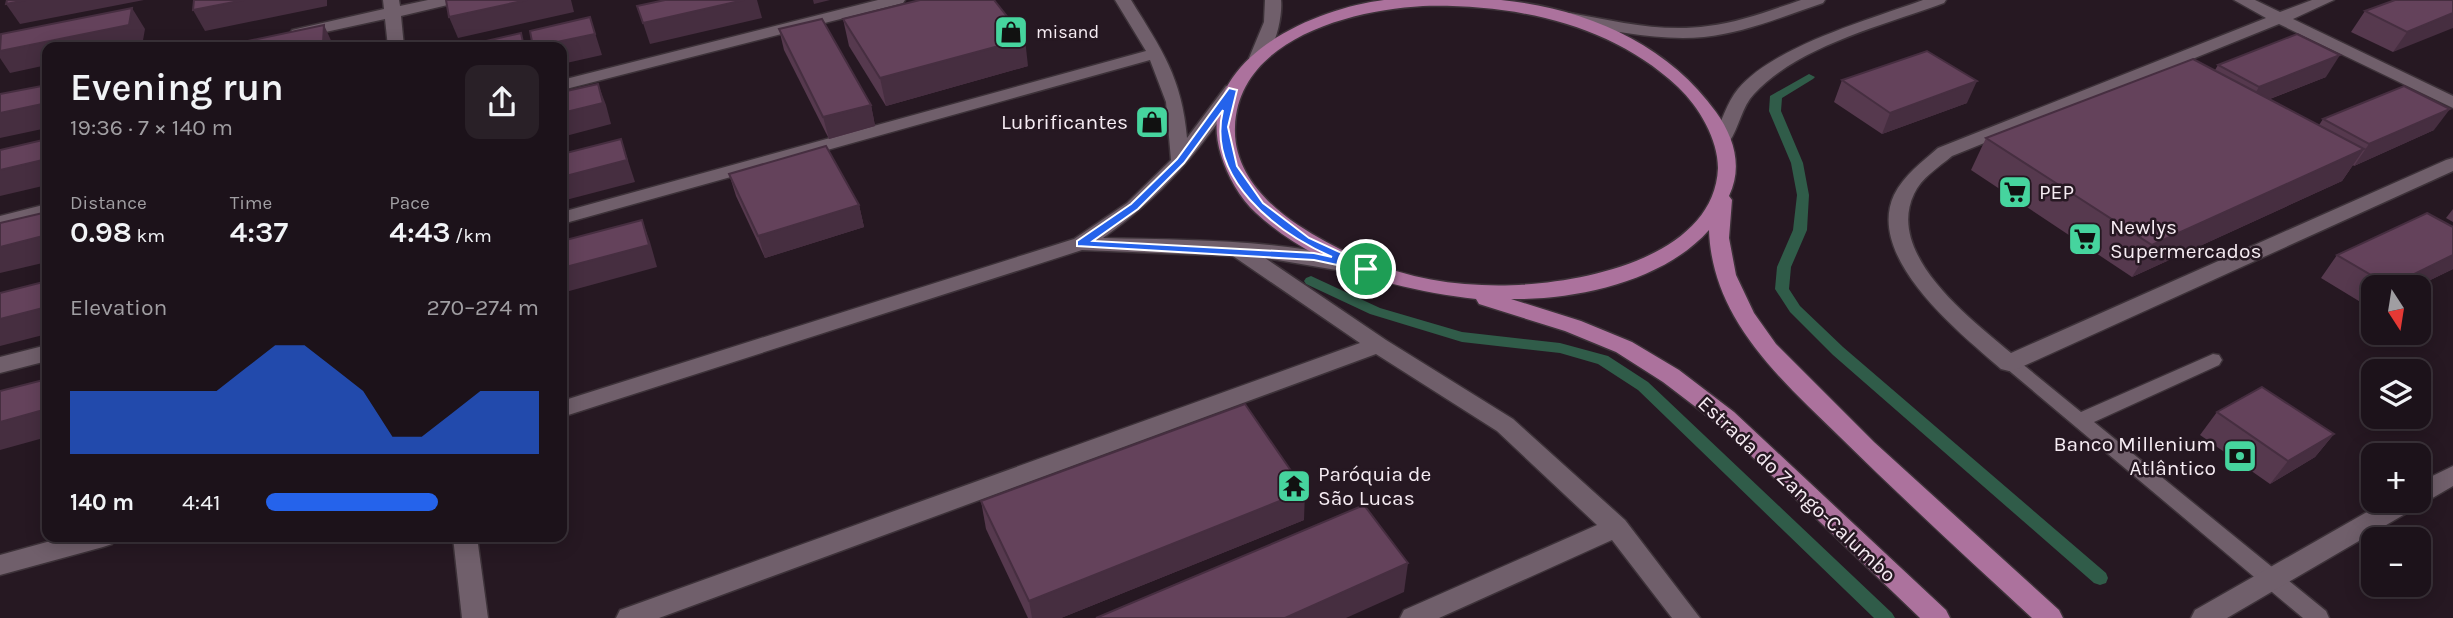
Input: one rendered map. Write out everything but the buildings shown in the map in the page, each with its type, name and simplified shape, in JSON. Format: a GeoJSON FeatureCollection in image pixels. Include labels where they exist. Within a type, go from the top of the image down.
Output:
{"type":"FeatureCollection","features":[{"type":"Feature","properties":{"kind":"main road"},"geometry":{"type":"LineString","coordinates":[[1726,178],[1711,216],[1680,246],[1637,270],[1583,285],[1521,292],[1457,290],[1410,282],[1366,269],[1305,241],[1259,205],[1232,166],[1223,127],[1232,90],[1257,58],[1297,30],[1348,12],[1406,2],[1505,2],[1558,15],[1611,35],[1658,60],[1699,96],[1723,138],[1726,178],[1718,219],[1722,262],[1735,299],[1762,342],[1877,459],[2050,618]]}},
{"type":"Feature","properties":{"kind":"main road","name":"Estrada do Zango-Calumbo"},"geometry":{"type":"LineString","coordinates":[[1457,290],[1573,326],[1624,347],[1671,376],[1726,418],[1937,618]]}},
{"type":"Feature","properties":{"kind":"street"},"geometry":{"type":"LineString","coordinates":[[288,36],[392,6],[450,0]]}},
{"type":"Feature","properties":{"kind":"street"},"geometry":{"type":"LineString","coordinates":[[567,84],[897,0]]}},
{"type":"Feature","properties":{"kind":"street"},"geometry":{"type":"LineString","coordinates":[[1123,0],[1156,53],[1175,102],[1181,161]]}},
{"type":"Feature","properties":{"kind":"street"},"geometry":{"type":"LineString","coordinates":[[1257,58],[1270,31],[1276,9],[1273,0]]}},
{"type":"Feature","properties":{"kind":"street"},"geometry":{"type":"LineString","coordinates":[[1558,15],[1626,28],[1691,33],[1727,27],[1817,0]]}},
{"type":"Feature","properties":{"kind":"street"},"geometry":{"type":"LineString","coordinates":[[1723,138],[1745,92],[1781,64],[1827,40],[1938,0]]}},
{"type":"Feature","properties":{"kind":"street"},"geometry":{"type":"LineString","coordinates":[[2242,0],[2453,103]]}},
{"type":"Feature","properties":{"kind":"street"},"geometry":{"type":"LineString","coordinates":[[2326,0],[1945,152],[1920,174],[1902,199],[1899,231],[1915,268],[1931,291],[2009,363],[2453,164]]}},
{"type":"Feature","properties":{"kind":"street"},"geometry":{"type":"LineString","coordinates":[[392,6],[396,42]]}},
{"type":"Feature","properties":{"kind":"street"},"geometry":{"type":"LineString","coordinates":[[567,217],[1156,53]]}},
{"type":"Feature","properties":{"kind":"street"},"geometry":{"type":"LineString","coordinates":[[567,406],[1081,244],[1134,207],[1181,161],[1232,90]]}},
{"type":"Feature","properties":{"kind":"street"},"geometry":{"type":"LineString","coordinates":[[0,222],[42,211]]}},
{"type":"Feature","properties":{"kind":"street"},"geometry":{"type":"LineString","coordinates":[[1081,244],[1314,257],[1366,269]]}},
{"type":"Feature","properties":{"kind":"street"},"geometry":{"type":"LineString","coordinates":[[1240,251],[1378,345],[1505,425],[1616,527],[1688,618]]}},
{"type":"Feature","properties":{"kind":"street"},"geometry":{"type":"LineString","coordinates":[[629,618],[1378,345]]}},
{"type":"Feature","properties":{"kind":"street"},"geometry":{"type":"LineString","coordinates":[[0,365],[42,354]]}},
{"type":"Feature","properties":{"kind":"street"},"geometry":{"type":"LineString","coordinates":[[2431,488],[2453,475]]}},
{"type":"Feature","properties":{"kind":"street"},"geometry":{"type":"LineString","coordinates":[[2204,618],[2387,513]]}},
{"type":"Feature","properties":{"kind":"street"},"geometry":{"type":"LineString","coordinates":[[1413,618],[1616,527]]}},
{"type":"Feature","properties":{"kind":"street"},"geometry":{"type":"LineString","coordinates":[[0,565],[85,542]]}},
{"type":"Feature","properties":{"kind":"street"},"geometry":{"type":"LineString","coordinates":[[467,542],[475,618]]}},
{"type":"Feature","properties":{"kind":"lane"},"geometry":{"type":"LineString","coordinates":[[2079,421],[2214,360]]}},
{"type":"Feature","properties":{"kind":"lane"},"geometry":{"type":"LineString","coordinates":[[2009,363],[2318,618]]}},
{"type":"Feature","properties":{"kind":"waterway"},"geometry":{"type":"LineString","coordinates":[[1809,77],[1776,96],[1775,111],[1797,163],[1803,195],[1800,230],[1784,267],[1782,289],[1795,309],[1838,351],[2100,578]]}},
{"type":"Feature","properties":{"kind":"waterway"},"geometry":{"type":"LineString","coordinates":[[1311,281],[1375,311],[1462,337],[1560,348],[1603,360],[1643,386],[1886,618]]}},
{"type":"Feature","properties":{"kind":"place","name":"misand"},"geometry":{"type":"Point","coordinates":[1011,32]}},
{"type":"Feature","properties":{"kind":"place","name":"Lubrificantes"},"geometry":{"type":"Point","coordinates":[1152,122]}},
{"type":"Feature","properties":{"kind":"place","name":"PEP"},"geometry":{"type":"Point","coordinates":[2015,192]}},
{"type":"Feature","properties":{"kind":"place","name":"Newlys Supermercados"},"geometry":{"type":"Point","coordinates":[2085,239]}},
{"type":"Feature","properties":{"kind":"place","name":"Banco Millenium Atlântico"},"geometry":{"type":"Point","coordinates":[2240,456]}},
{"type":"Feature","properties":{"kind":"place","name":"Paróquia de São Lucas"},"geometry":{"type":"Point","coordinates":[1294,486]}},
{"type":"Feature","properties":{"kind":"route"},"geometry":{"type":"LineString","coordinates":[[1232,90],[1223,127],[1232,166],[1259,205],[1305,241],[1366,269],[1314,257],[1198,248],[1081,244],[1134,207],[1181,161],[1232,90]]}}]}
